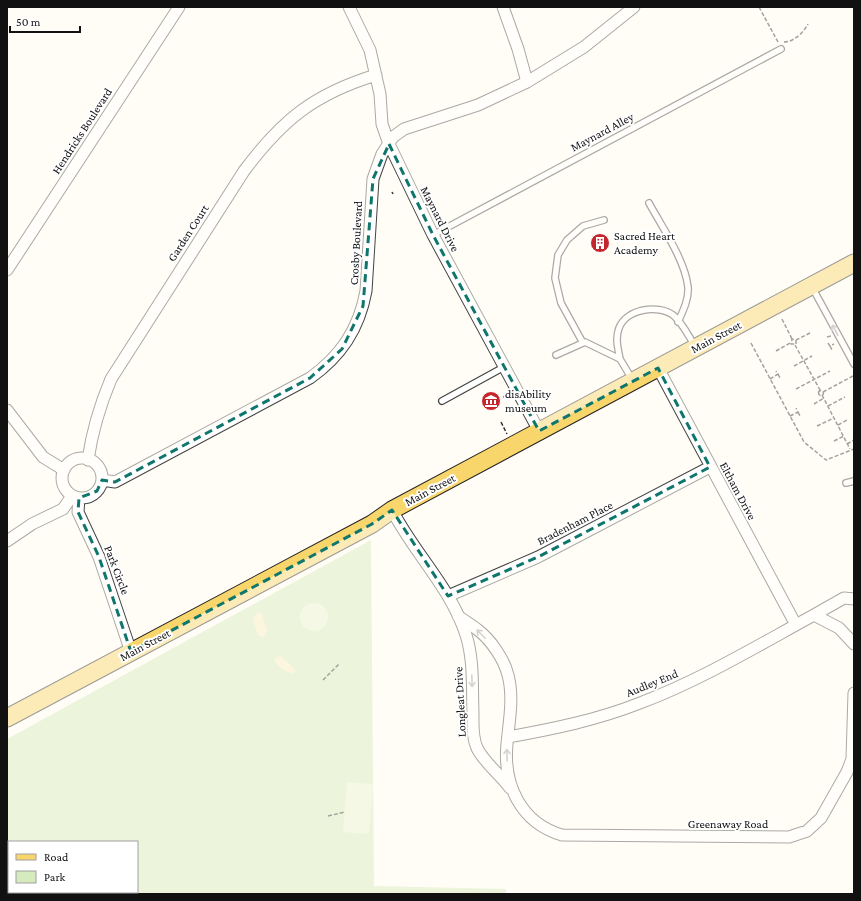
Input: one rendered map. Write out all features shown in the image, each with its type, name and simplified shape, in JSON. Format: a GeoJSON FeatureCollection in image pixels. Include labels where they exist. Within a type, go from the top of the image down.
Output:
{"type":"FeatureCollection","features":[{"type":"Feature","properties":{"kind":"main road","name":"Main Street"},"geometry":{"type":"LineString","coordinates":[[7,718],[366,527],[392,510],[854,263]]}},
{"type":"Feature","properties":{"kind":"street","name":"Hendricks Boulevard"},"geometry":{"type":"LineString","coordinates":[[7,270],[179,7]]}},
{"type":"Feature","properties":{"kind":"street","name":"Maynard Drive"},"geometry":{"type":"LineString","coordinates":[[349,7],[370,50],[380,94],[382,124],[388,144],[433,235],[539,432]]}},
{"type":"Feature","properties":{"kind":"street"},"geometry":{"type":"LineString","coordinates":[[503,7],[518,49],[527,82]]}},
{"type":"Feature","properties":{"kind":"street","name":"Crosby Boulevard"},"geometry":{"type":"LineString","coordinates":[[102,480],[115,482],[310,378],[335,358],[351,336],[363,306],[366,291],[373,179],[382,154],[393,137],[404,129],[478,105],[527,82],[584,47],[634,7]]}},
{"type":"Feature","properties":{"kind":"street","name":"Garden Court"},"geometry":{"type":"LineString","coordinates":[[88,460],[91,441],[104,396],[111,379],[244,171],[265,142],[295,115],[331,92],[376,75]]}},
{"type":"Feature","properties":{"kind":"street","name":"Eltham Drive"},"geometry":{"type":"LineString","coordinates":[[658,368],[796,625]]}},
{"type":"Feature","properties":{"kind":"street"},"geometry":{"type":"LineString","coordinates":[[7,410],[43,457],[64,470]]}},
{"type":"Feature","properties":{"kind":"street"},"geometry":{"type":"LineString","coordinates":[[7,541],[32,524],[63,510],[76,497],[92,495],[97,491],[102,480],[100,470],[88,460],[83,458],[72,461],[64,470],[62,476],[64,487],[76,497]]}},
{"type":"Feature","properties":{"kind":"street","name":"Bradenham Place"},"geometry":{"type":"LineString","coordinates":[[448,596],[538,557],[710,467]]}},
{"type":"Feature","properties":{"kind":"street","name":"Park Circle"},"geometry":{"type":"LineString","coordinates":[[76,497],[78,512],[99,557],[131,652]]}},
{"type":"Feature","properties":{"kind":"street","name":"Longleat Drive"},"geometry":{"type":"LineString","coordinates":[[392,510],[402,529],[448,596],[458,616],[466,635],[471,662],[473,738],[483,758],[503,778],[514,793]]}},
{"type":"Feature","properties":{"kind":"street"},"geometry":{"type":"LineString","coordinates":[[796,625],[844,598],[854,599]]}},
{"type":"Feature","properties":{"kind":"street"},"geometry":{"type":"LineString","coordinates":[[814,615],[839,628],[854,644]]}},
{"type":"Feature","properties":{"kind":"street","name":"Longleat Drive"},"geometry":{"type":"LineString","coordinates":[[458,616],[478,630],[486,638],[495,650],[508,674],[511,706],[508,737],[508,768],[514,793]]}},
{"type":"Feature","properties":{"kind":"street","name":"Audley End"},"geometry":{"type":"LineString","coordinates":[[508,737],[574,725],[640,703],[703,676],[796,625]]}},
{"type":"Feature","properties":{"kind":"street","name":"Greenaway Road"},"geometry":{"type":"LineString","coordinates":[[514,793],[523,810],[532,820],[542,827],[562,835],[747,838],[789,837],[799,834],[814,826],[821,818],[847,772],[852,758],[854,693]]}},
{"type":"Feature","properties":{"kind":"lane","name":"Maynard Alley"},"geometry":{"type":"LineString","coordinates":[[433,235],[781,49]]}},
{"type":"Feature","properties":{"kind":"lane"},"geometry":{"type":"LineString","coordinates":[[649,203],[682,264],[686,278],[688,288],[686,301],[678,322]]}},
{"type":"Feature","properties":{"kind":"lane"},"geometry":{"type":"LineString","coordinates":[[583,343],[561,303],[555,278],[558,255],[568,240],[583,226],[604,220]]}},
{"type":"Feature","properties":{"kind":"lane"},"geometry":{"type":"LineString","coordinates":[[811,286],[854,364]]}},
{"type":"Feature","properties":{"kind":"lane"},"geometry":{"type":"LineString","coordinates":[[633,381],[620,359],[616,337],[619,327],[633,314],[645,310],[665,311],[674,316],[696,348]]}},
{"type":"Feature","properties":{"kind":"lane"},"geometry":{"type":"LineString","coordinates":[[556,355],[583,343],[593,346],[620,359]]}},
{"type":"Feature","properties":{"kind":"lane"},"geometry":{"type":"LineString","coordinates":[[442,401],[504,367]]}},
{"type":"Feature","properties":{"kind":"lane"},"geometry":{"type":"LineString","coordinates":[[846,483],[854,481]]}},
{"type":"Feature","properties":{"kind":"path"},"geometry":{"type":"LineString","coordinates":[[759,7],[781,49]]}},
{"type":"Feature","properties":{"kind":"path"},"geometry":{"type":"LineString","coordinates":[[777,41],[787,42],[803,33],[808,24]]}},
{"type":"Feature","properties":{"kind":"path"},"geometry":{"type":"LineString","coordinates":[[776,351],[791,343],[792,339],[782,319]]}},
{"type":"Feature","properties":{"kind":"path"},"geometry":{"type":"LineString","coordinates":[[792,339],[796,340],[810,333]]}},
{"type":"Feature","properties":{"kind":"path"},"geometry":{"type":"LineString","coordinates":[[827,337],[832,336]]}},
{"type":"Feature","properties":{"kind":"path"},"geometry":{"type":"LineString","coordinates":[[795,345],[796,340]]}},
{"type":"Feature","properties":{"kind":"path"},"geometry":{"type":"LineString","coordinates":[[751,343],[804,442],[826,460],[850,449],[854,449]]}},
{"type":"Feature","properties":{"kind":"path"},"geometry":{"type":"LineString","coordinates":[[791,343],[795,345],[814,380],[823,392]]}},
{"type":"Feature","properties":{"kind":"path"},"geometry":{"type":"LineString","coordinates":[[828,343],[832,350]]}},
{"type":"Feature","properties":{"kind":"path"},"geometry":{"type":"LineString","coordinates":[[830,346],[836,344]]}},
{"type":"Feature","properties":{"kind":"path"},"geometry":{"type":"LineString","coordinates":[[794,366],[812,356]]}},
{"type":"Feature","properties":{"kind":"path"},"geometry":{"type":"LineString","coordinates":[[776,371],[780,378]]}},
{"type":"Feature","properties":{"kind":"path"},"geometry":{"type":"LineString","coordinates":[[796,389],[830,371]]}},
{"type":"Feature","properties":{"kind":"path"},"geometry":{"type":"LineString","coordinates":[[770,379],[778,374]]}},
{"type":"Feature","properties":{"kind":"path"},"geometry":{"type":"LineString","coordinates":[[822,395],[823,392],[853,376]]}},
{"type":"Feature","properties":{"kind":"path"},"geometry":{"type":"LineString","coordinates":[[820,390],[818,394],[822,395],[824,398],[850,449]]}},
{"type":"Feature","properties":{"kind":"path"},"geometry":{"type":"LineString","coordinates":[[503,397],[510,394]]}},
{"type":"Feature","properties":{"kind":"path"},"geometry":{"type":"LineString","coordinates":[[814,404],[824,398]]}},
{"type":"Feature","properties":{"kind":"path"},"geometry":{"type":"LineString","coordinates":[[828,406],[845,398]]}},
{"type":"Feature","properties":{"kind":"path"},"geometry":{"type":"LineString","coordinates":[[796,408],[800,416]]}},
{"type":"Feature","properties":{"kind":"path"},"geometry":{"type":"LineString","coordinates":[[790,416],[798,412]]}},
{"type":"Feature","properties":{"kind":"path"},"geometry":{"type":"LineString","coordinates":[[817,426],[834,418]]}},
{"type":"Feature","properties":{"kind":"path"},"geometry":{"type":"LineString","coordinates":[[838,425],[847,420]]}},
{"type":"Feature","properties":{"kind":"path"},"geometry":{"type":"LineString","coordinates":[[501,422],[508,435]]}},
{"type":"Feature","properties":{"kind":"path"},"geometry":{"type":"LineString","coordinates":[[834,441],[844,436]]}},
{"type":"Feature","properties":{"kind":"path"},"geometry":{"type":"LineString","coordinates":[[848,444],[854,440]]}},
{"type":"Feature","properties":{"kind":"path"},"geometry":{"type":"LineString","coordinates":[[323,680],[340,663]]}},
{"type":"Feature","properties":{"kind":"path"},"geometry":{"type":"LineString","coordinates":[[328,816],[345,812]]}},
{"type":"Feature","properties":{"kind":"highlighted area"},"geometry":{"type":"Polygon","coordinates":[[[389,144],[433,235],[539,431],[658,368],[710,467],[538,557],[448,596],[392,510],[372,524],[131,652],[99,557],[78,512],[79,498],[97,491],[102,480],[115,482],[310,378],[342,349],[363,306],[373,179],[389,144]]]}},
{"type":"Feature","properties":{"kind":"green space"},"geometry":{"type":"Polygon","coordinates":[[[371,540],[374,886],[506,889],[506,894],[7,894],[7,739],[371,540]]]}},
{"type":"Feature","properties":{"kind":"green space"},"geometry":{"type":"Polygon","coordinates":[[[314,603],[324,607],[328,617],[324,627],[314,631],[304,627],[300,617],[304,607],[314,603]]]}},
{"type":"Feature","properties":{"kind":"green space"},"geometry":{"type":"Polygon","coordinates":[[[347,782],[373,784],[369,834],[343,832],[347,782]]]}},
{"type":"Feature","properties":{"kind":"sand"},"geometry":{"type":"Polygon","coordinates":[[[257,613],[262,614],[267,631],[263,637],[258,635],[253,619],[257,613]]]}},
{"type":"Feature","properties":{"kind":"sand"},"geometry":{"type":"Polygon","coordinates":[[[280,656],[296,670],[294,673],[279,667],[274,659],[280,656]]]}},
{"type":"Feature","properties":{"kind":"place","name":"Sacred Heart Academy"},"geometry":{"type":"Point","coordinates":[600,243]}},
{"type":"Feature","properties":{"kind":"place","name":"disAbility museum"},"geometry":{"type":"Point","coordinates":[491,401]}}]}
